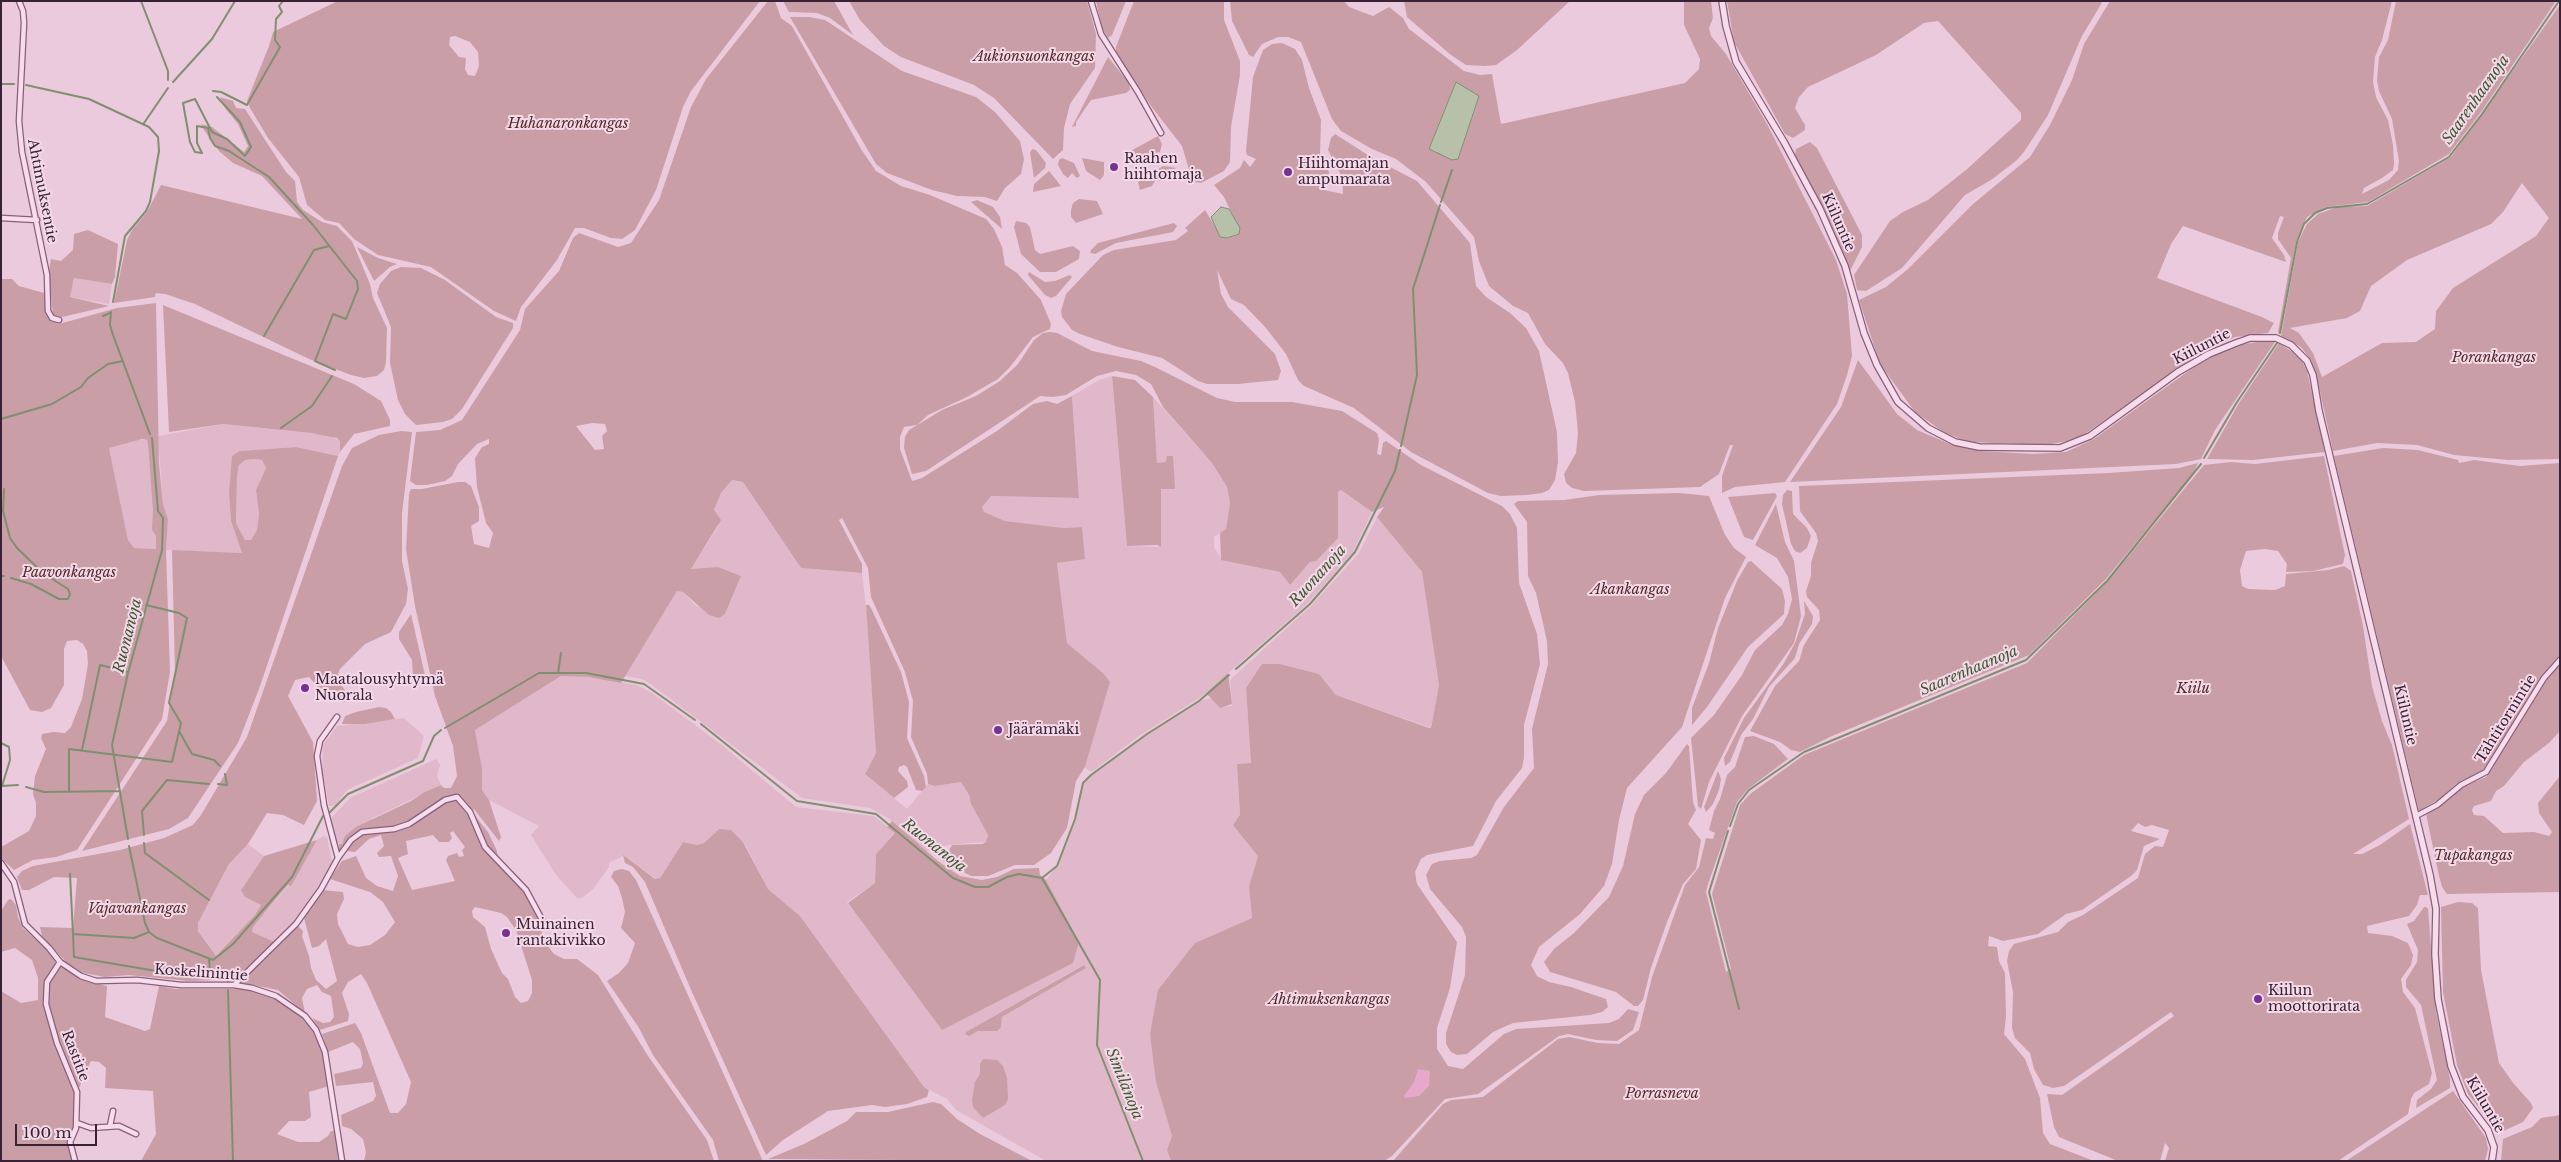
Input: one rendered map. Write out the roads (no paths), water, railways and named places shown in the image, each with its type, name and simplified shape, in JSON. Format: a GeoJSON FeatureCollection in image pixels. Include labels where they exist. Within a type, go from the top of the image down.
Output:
{"type":"FeatureCollection","features":[{"type":"Feature","properties":{"kind":"street","name":"Ahtimuksentie"},"geometry":{"type":"LineString","coordinates":[[19,1],[23,11],[24,23],[20,137],[47,275],[48,311],[52,318],[59,320]]}},
{"type":"Feature","properties":{"kind":"street"},"geometry":{"type":"LineString","coordinates":[[1092,1],[1103,39],[1138,92],[1161,133]]}},
{"type":"Feature","properties":{"kind":"street","name":"Kiiluntie"},"geometry":{"type":"LineString","coordinates":[[1722,1],[1726,26],[1736,62],[1784,142],[1820,209],[1845,266],[1864,333],[1876,365],[1898,402],[1928,428],[1955,442],[1979,447],[2060,448],[2090,436],[2178,372],[2209,354],[2236,343],[2250,338],[2276,338],[2291,345],[2304,356],[2313,375],[2319,411],[2416,816],[2436,908],[2435,954],[2438,999],[2451,1066],[2463,1097],[2488,1130],[2492,1139],[2494,1147],[2492,1161]]}},
{"type":"Feature","properties":{"kind":"street"},"geometry":{"type":"LineString","coordinates":[[1,218],[36,220]]}},
{"type":"Feature","properties":{"kind":"street","name":"Tähtitornintie"},"geometry":{"type":"LineString","coordinates":[[2416,816],[2436,805],[2462,785],[2486,772],[2544,678],[2560,660]]}},
{"type":"Feature","properties":{"kind":"street"},"geometry":{"type":"LineString","coordinates":[[336,717],[320,741],[317,756],[324,805],[338,858]]}},
{"type":"Feature","properties":{"kind":"street"},"geometry":{"type":"LineString","coordinates":[[234,985],[296,924],[321,889],[338,858],[351,840],[362,832],[394,829],[409,824],[445,800],[457,797],[470,812],[481,842],[526,890],[546,927]]}},
{"type":"Feature","properties":{"kind":"street","name":"Koskelinintie"},"geometry":{"type":"LineString","coordinates":[[1,864],[14,882],[25,924],[60,962],[81,976],[96,982],[136,980],[181,985],[234,985],[265,991],[281,998],[305,1016],[316,1030],[323,1044],[332,1087],[342,1161]]}},
{"type":"Feature","properties":{"kind":"street","name":"Rastitie"},"geometry":{"type":"LineString","coordinates":[[60,962],[47,982],[46,1004],[57,1043],[77,1092],[77,1123],[70,1142],[75,1161]]}},
{"type":"Feature","properties":{"kind":"street"},"geometry":{"type":"LineString","coordinates":[[110,1126],[114,1111]]}},
{"type":"Feature","properties":{"kind":"street"},"geometry":{"type":"LineString","coordinates":[[77,1123],[91,1128],[119,1126],[136,1134]]}},
{"type":"Feature","properties":{"kind":"waterway"},"geometry":{"type":"LineString","coordinates":[[141,1],[168,71],[168,80]]}},
{"type":"Feature","properties":{"kind":"waterway"},"geometry":{"type":"LineString","coordinates":[[173,82],[212,39],[235,1]]}},
{"type":"Feature","properties":{"kind":"waterway"},"geometry":{"type":"LineString","coordinates":[[213,91],[221,92],[247,105],[280,47],[275,40],[276,19],[282,12],[279,6],[283,1]]}},
{"type":"Feature","properties":{"kind":"waterway","name":"Saarenhaanoja"},"geometry":{"type":"LineString","coordinates":[[2280,333],[2297,242],[2304,224],[2315,213],[2327,208],[2367,204],[2449,157],[2482,114],[2559,1]]}},
{"type":"Feature","properties":{"kind":"waterway","name":"Ruonanoja"},"geometry":{"type":"LineString","coordinates":[[1,84],[14,84]]}},
{"type":"Feature","properties":{"kind":"waterway","name":"Ruonanoja"},"geometry":{"type":"LineString","coordinates":[[26,85],[89,99],[149,127],[158,137],[159,151],[150,202],[146,211],[125,236],[113,302]]}},
{"type":"Feature","properties":{"kind":"waterway"},"geometry":{"type":"LineString","coordinates":[[144,123],[168,88]]}},
{"type":"Feature","properties":{"kind":"waterway"},"geometry":{"type":"LineString","coordinates":[[217,97],[240,122],[251,147],[245,156],[227,139],[212,132],[195,99],[183,103],[190,142],[195,152],[202,153],[197,143],[197,126],[208,128],[210,138],[215,146],[229,151],[269,177],[313,225],[357,281],[358,289],[346,319],[333,314],[315,361],[335,370]]}},
{"type":"Feature","properties":{"kind":"waterway","name":"Ruonanoja"},"geometry":{"type":"LineString","coordinates":[[1441,202],[1452,170]]}},
{"type":"Feature","properties":{"kind":"waterway","name":"Ruonanoja"},"geometry":{"type":"LineString","coordinates":[[1401,446],[1417,375],[1413,289],[1440,205]]}},
{"type":"Feature","properties":{"kind":"waterway"},"geometry":{"type":"LineString","coordinates":[[264,336],[314,250],[329,246]]}},
{"type":"Feature","properties":{"kind":"waterway","name":"Ruonanoja"},"geometry":{"type":"LineString","coordinates":[[111,312],[110,325],[113,335],[150,434]]}},
{"type":"Feature","properties":{"kind":"waterway"},"geometry":{"type":"LineString","coordinates":[[103,316],[110,313]]}},
{"type":"Feature","properties":{"kind":"waterway","name":"Saarenhaanoja"},"geometry":{"type":"LineString","coordinates":[[2204,458],[2237,402],[2277,343]]}},
{"type":"Feature","properties":{"kind":"waterway"},"geometry":{"type":"LineString","coordinates":[[1,419],[52,404],[81,387],[88,378],[108,364],[123,361]]}},
{"type":"Feature","properties":{"kind":"waterway"},"geometry":{"type":"LineString","coordinates":[[281,428],[312,406],[332,376]]}},
{"type":"Feature","properties":{"kind":"waterway","name":"Ruonanoja"},"geometry":{"type":"LineString","coordinates":[[128,839],[112,745],[128,673],[162,550],[163,518],[158,511],[152,438]]}},
{"type":"Feature","properties":{"kind":"waterway","name":"Ruonanoja"},"geometry":{"type":"LineString","coordinates":[[1236,669],[1310,604],[1355,552],[1395,471],[1400,450]]}},
{"type":"Feature","properties":{"kind":"waterway","name":"Saarenhaanoja"},"geometry":{"type":"LineString","coordinates":[[1730,826],[1738,804],[1749,790],[1804,752],[2026,660],[2107,581],[2201,464]]}},
{"type":"Feature","properties":{"kind":"waterway"},"geometry":{"type":"LineString","coordinates":[[4,489],[3,511],[10,538],[17,548],[43,573],[68,589],[70,594],[68,599],[59,599],[31,584],[11,578]]}},
{"type":"Feature","properties":{"kind":"waterway"},"geometry":{"type":"LineString","coordinates":[[69,791],[69,749],[172,762],[181,723],[169,703],[187,618],[179,613],[146,605]]}},
{"type":"Feature","properties":{"kind":"waterway"},"geometry":{"type":"LineString","coordinates":[[558,673],[561,653]]}},
{"type":"Feature","properties":{"kind":"waterway"},"geometry":{"type":"LineString","coordinates":[[82,750],[100,665],[128,672]]}},
{"type":"Feature","properties":{"kind":"waterway","name":"Ruonanoja"},"geometry":{"type":"LineString","coordinates":[[445,728],[539,673],[586,673],[644,684],[695,720]]}},
{"type":"Feature","properties":{"kind":"waterway","name":"Ruonanoja"},"geometry":{"type":"LineString","coordinates":[[701,724],[797,801],[876,814],[953,878],[975,887],[988,887],[1007,877],[1019,874],[1042,878],[1057,866],[1075,819],[1083,783],[1147,734],[1199,701],[1229,675]]}},
{"type":"Feature","properties":{"kind":"waterway","name":"Ruonanoja"},"geometry":{"type":"LineString","coordinates":[[329,813],[348,794],[423,761],[434,736],[441,730]]}},
{"type":"Feature","properties":{"kind":"waterway"},"geometry":{"type":"LineString","coordinates":[[179,731],[192,754],[214,760],[220,766]]}},
{"type":"Feature","properties":{"kind":"waterway"},"geometry":{"type":"LineString","coordinates":[[1,743],[9,747],[10,760],[2,786]]}},
{"type":"Feature","properties":{"kind":"waterway"},"geometry":{"type":"LineString","coordinates":[[218,784],[227,785],[225,774]]}},
{"type":"Feature","properties":{"kind":"waterway"},"geometry":{"type":"LineString","coordinates":[[144,835],[142,811],[167,780],[209,784]]}},
{"type":"Feature","properties":{"kind":"waterway"},"geometry":{"type":"LineString","coordinates":[[1,786],[18,785]]}},
{"type":"Feature","properties":{"kind":"waterway"},"geometry":{"type":"LineString","coordinates":[[26,787],[44,792],[120,791]]}},
{"type":"Feature","properties":{"kind":"waterway","name":"Ruonanoja"},"geometry":{"type":"LineString","coordinates":[[129,846],[145,923],[149,932],[157,938],[213,960],[233,944],[292,877],[323,816]]}},
{"type":"Feature","properties":{"kind":"waterway","name":"Saarenhaanoja"},"geometry":{"type":"LineString","coordinates":[[1728,831],[1709,892],[1739,1009]]}},
{"type":"Feature","properties":{"kind":"waterway"},"geometry":{"type":"LineString","coordinates":[[144,843],[145,853],[209,900]]}},
{"type":"Feature","properties":{"kind":"waterway"},"geometry":{"type":"LineString","coordinates":[[70,874],[73,934],[134,938],[149,932]]}},
{"type":"Feature","properties":{"kind":"waterway","name":"Similänoja"},"geometry":{"type":"LineString","coordinates":[[1042,878],[1100,980],[1097,1045],[1143,1161]]}},
{"type":"Feature","properties":{"kind":"waterway"},"geometry":{"type":"LineString","coordinates":[[73,934],[74,957],[162,972]]}},
{"type":"Feature","properties":{"kind":"waterway"},"geometry":{"type":"LineString","coordinates":[[209,959],[210,970],[215,975],[227,978],[228,981]]}},
{"type":"Feature","properties":{"kind":"waterway"},"geometry":{"type":"LineString","coordinates":[[228,990],[233,1161]]}},
{"type":"Feature","properties":{"kind":"place","name":"Raahen hiihtomaja"},"geometry":{"type":"Point","coordinates":[1114,167]}},
{"type":"Feature","properties":{"kind":"place","name":"Hiihtomajan ampumarata"},"geometry":{"type":"Point","coordinates":[1288,172]}},
{"type":"Feature","properties":{"kind":"place","name":"Maatalousyhtymä Nuorala"},"geometry":{"type":"Point","coordinates":[305,688]}},
{"type":"Feature","properties":{"kind":"place","name":"Jäärämäki"},"geometry":{"type":"Point","coordinates":[998,730]}},
{"type":"Feature","properties":{"kind":"place","name":"Muinainen rantakivikko"},"geometry":{"type":"Point","coordinates":[506,933]}},
{"type":"Feature","properties":{"kind":"place","name":"Kiilun moottorirata"},"geometry":{"type":"Point","coordinates":[2258,999]}},
{"type":"Feature","properties":{"kind":"park label","name":"Aukionsuonkangas"},"geometry":{"type":"Point","coordinates":[1034,57]}},
{"type":"Feature","properties":{"kind":"park label","name":"Huhanaronkangas"},"geometry":{"type":"Point","coordinates":[568,124]}},
{"type":"Feature","properties":{"kind":"park label","name":"Porankangas"},"geometry":{"type":"Point","coordinates":[2494,358]}},
{"type":"Feature","properties":{"kind":"park label","name":"Paavonkangas"},"geometry":{"type":"Point","coordinates":[69,573]}},
{"type":"Feature","properties":{"kind":"park label","name":"Akankangas"},"geometry":{"type":"Point","coordinates":[1630,590]}},
{"type":"Feature","properties":{"kind":"park label","name":"Kiilu"},"geometry":{"type":"Point","coordinates":[2193,689]}},
{"type":"Feature","properties":{"kind":"park label","name":"Tupakangas"},"geometry":{"type":"Point","coordinates":[2473,856]}},
{"type":"Feature","properties":{"kind":"park label","name":"Vajavankangas"},"geometry":{"type":"Point","coordinates":[137,909]}},
{"type":"Feature","properties":{"kind":"park label","name":"Ahtimuksenkangas"},"geometry":{"type":"Point","coordinates":[1329,1000]}},
{"type":"Feature","properties":{"kind":"park label","name":"Porrasneva"},"geometry":{"type":"Point","coordinates":[1662,1094]}}]}
